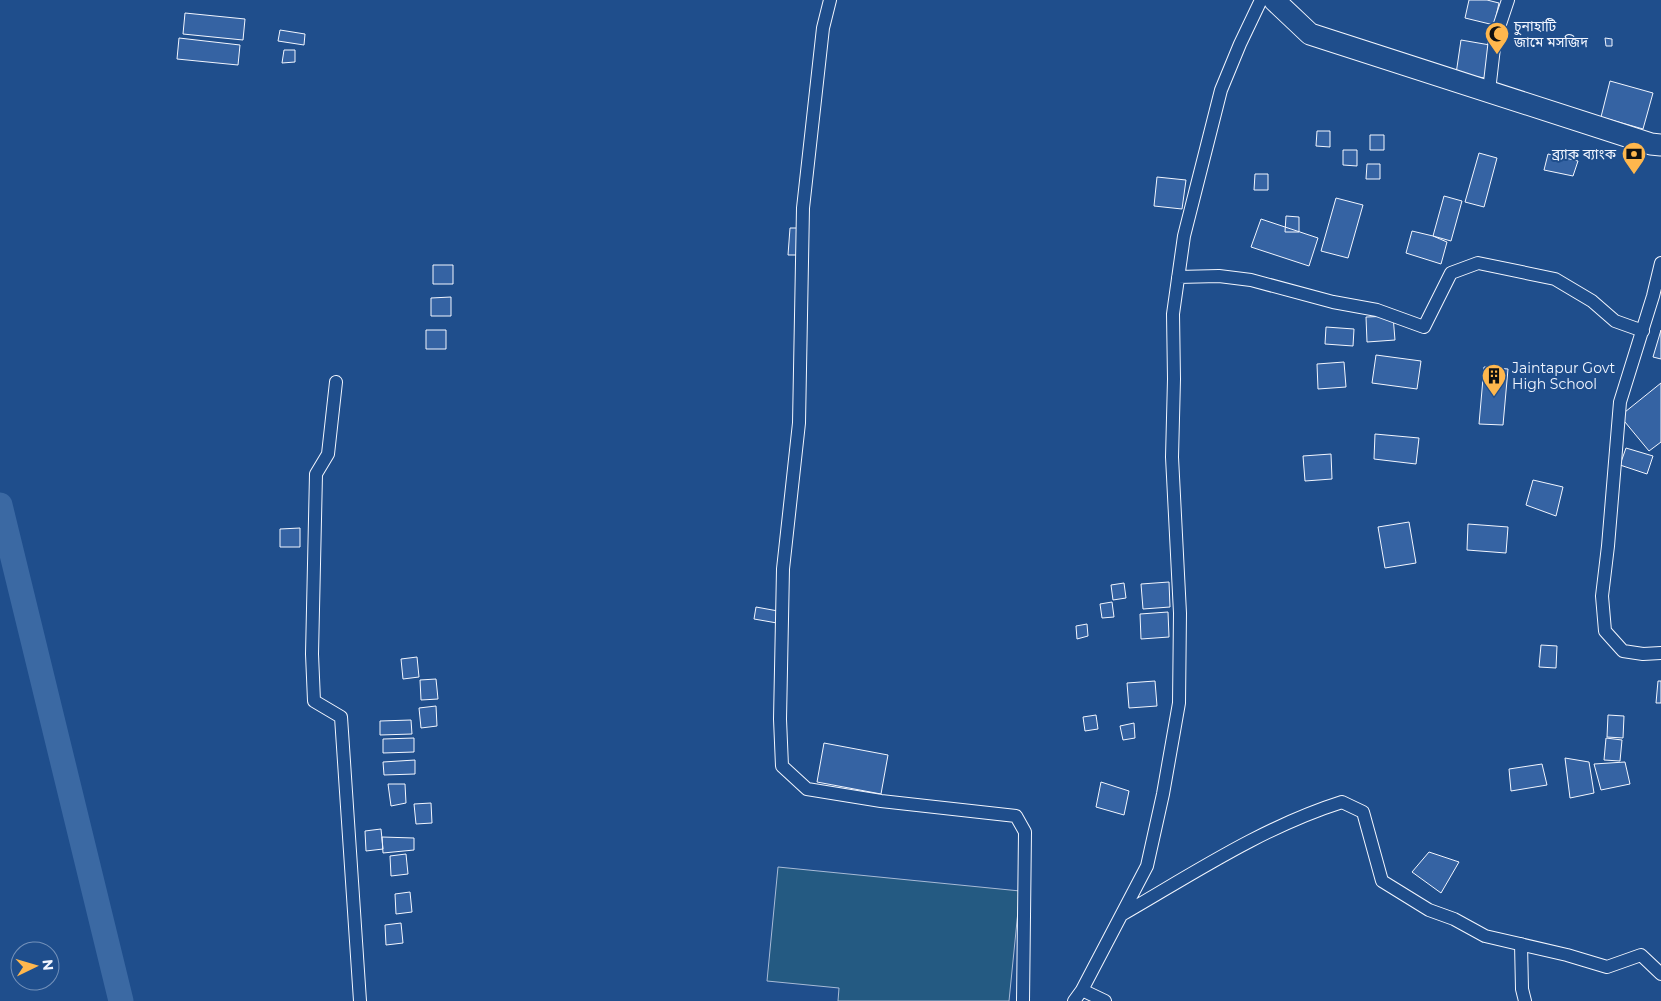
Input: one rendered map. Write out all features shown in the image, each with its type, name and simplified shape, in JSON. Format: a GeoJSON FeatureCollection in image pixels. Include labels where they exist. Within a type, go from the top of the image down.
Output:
{"type":"FeatureCollection","features":[{"type":"Feature","properties":{"kind":"highway"},"geometry":{"type":"LineString","coordinates":[[1274,0],[1310,34],[1661,146]]}},
{"type":"Feature","properties":{"kind":"street"},"geometry":{"type":"LineString","coordinates":[[830,0],[823,28],[803,208],[799,423],[783,570],[780,719],[782,766],[807,789],[946,809],[1016,816],[1025,832],[1023,1001]]}},
{"type":"Feature","properties":{"kind":"street"},"geometry":{"type":"LineString","coordinates":[[1074,1001],[1082,990],[1147,866],[1163,794],[1179,703],[1180,613],[1172,457],[1173,314],[1184,236],[1221,90],[1261,0]]}},
{"type":"Feature","properties":{"kind":"street"},"geometry":{"type":"LineString","coordinates":[[1489,91],[1495,39],[1508,0]]}},
{"type":"Feature","properties":{"kind":"street"},"geometry":{"type":"LineString","coordinates":[[1178,277],[1219,276],[1251,280],[1324,300],[1377,310],[1424,327],[1451,273],[1478,263],[1555,279],[1592,301],[1615,321],[1643,331]]}},
{"type":"Feature","properties":{"kind":"street"},"geometry":{"type":"LineString","coordinates":[[1661,263],[1654,296],[1620,402],[1602,596],[1605,631],[1623,651],[1643,654],[1661,653]]}},
{"type":"Feature","properties":{"kind":"street"},"geometry":{"type":"LineString","coordinates":[[336,382],[328,454],[316,474],[312,654],[314,701],[341,717],[360,1001]]}},
{"type":"Feature","properties":{"kind":"street"},"geometry":{"type":"LineString","coordinates":[[1123,914],[1254,838],[1317,810],[1342,802],[1363,812],[1382,881],[1429,910],[1454,919],[1484,936],[1567,954],[1607,967],[1640,954],[1661,974]]}},
{"type":"Feature","properties":{"kind":"street"},"geometry":{"type":"LineString","coordinates":[[1521,944],[1524,1001]]}},
{"type":"Feature","properties":{"kind":"street"},"geometry":{"type":"LineString","coordinates":[[1082,990],[1105,1001]]}},
{"type":"Feature","properties":{"kind":"shaded area"},"geometry":{"type":"Polygon","coordinates":[[[778,867],[1020,891],[1009,1001],[838,1001],[839,988],[767,981],[778,867]]]}},
{"type":"Feature","properties":{"kind":"building"},"geometry":{"type":"Polygon","coordinates":[[[1469,0],[1487,0],[1499,3],[1494,25],[1465,18],[1469,0]]]}},
{"type":"Feature","properties":{"kind":"building"},"geometry":{"type":"Polygon","coordinates":[[[185,13],[245,19],[243,40],[183,34],[185,13]]]}},
{"type":"Feature","properties":{"kind":"building"},"geometry":{"type":"Polygon","coordinates":[[[280,30],[305,34],[304,45],[278,41],[280,30]]]}},
{"type":"Feature","properties":{"kind":"building"},"geometry":{"type":"Polygon","coordinates":[[[179,38],[240,45],[238,65],[177,59],[179,38]]]}},
{"type":"Feature","properties":{"kind":"building"},"geometry":{"type":"Polygon","coordinates":[[[1605,38],[1612,39],[1612,46],[1606,46],[1605,38]]]}},
{"type":"Feature","properties":{"kind":"building"},"geometry":{"type":"Polygon","coordinates":[[[1461,40],[1490,45],[1485,78],[1456,74],[1461,40]]]}},
{"type":"Feature","properties":{"kind":"building"},"geometry":{"type":"Polygon","coordinates":[[[284,50],[295,50],[295,62],[282,63],[284,50]]]}},
{"type":"Feature","properties":{"kind":"building"},"geometry":{"type":"Polygon","coordinates":[[[1610,81],[1653,93],[1643,129],[1601,117],[1610,81]]]}},
{"type":"Feature","properties":{"kind":"building"},"geometry":{"type":"Polygon","coordinates":[[[1317,131],[1330,131],[1330,147],[1316,146],[1317,131]]]}},
{"type":"Feature","properties":{"kind":"building"},"geometry":{"type":"Polygon","coordinates":[[[1370,135],[1384,135],[1384,150],[1370,150],[1370,135]]]}},
{"type":"Feature","properties":{"kind":"building"},"geometry":{"type":"Polygon","coordinates":[[[1343,150],[1357,150],[1357,166],[1343,165],[1343,150]]]}},
{"type":"Feature","properties":{"kind":"building"},"geometry":{"type":"Polygon","coordinates":[[[1479,153],[1497,158],[1484,207],[1465,202],[1479,153]]]}},
{"type":"Feature","properties":{"kind":"building"},"geometry":{"type":"Polygon","coordinates":[[[1548,154],[1578,161],[1573,176],[1544,170],[1548,154]]]}},
{"type":"Feature","properties":{"kind":"building"},"geometry":{"type":"Polygon","coordinates":[[[1367,164],[1380,164],[1380,179],[1366,179],[1367,164]]]}},
{"type":"Feature","properties":{"kind":"building"},"geometry":{"type":"Polygon","coordinates":[[[1255,174],[1268,174],[1268,190],[1254,190],[1255,174]]]}},
{"type":"Feature","properties":{"kind":"building"},"geometry":{"type":"Polygon","coordinates":[[[1157,177],[1186,180],[1182,209],[1154,206],[1157,177]]]}},
{"type":"Feature","properties":{"kind":"building"},"geometry":{"type":"Polygon","coordinates":[[[1444,196],[1462,201],[1451,241],[1433,236],[1444,196]]]}},
{"type":"Feature","properties":{"kind":"building"},"geometry":{"type":"Polygon","coordinates":[[[1336,198],[1363,205],[1348,258],[1321,251],[1336,198]]]}},
{"type":"Feature","properties":{"kind":"building"},"geometry":{"type":"Polygon","coordinates":[[[1286,216],[1299,217],[1299,232],[1285,232],[1286,216]]]}},
{"type":"Feature","properties":{"kind":"building"},"geometry":{"type":"Polygon","coordinates":[[[1261,219],[1318,238],[1309,266],[1251,247],[1261,219]]]}},
{"type":"Feature","properties":{"kind":"building"},"geometry":{"type":"Polygon","coordinates":[[[790,228],[801,228],[799,255],[788,255],[790,228]]]}},
{"type":"Feature","properties":{"kind":"building"},"geometry":{"type":"Polygon","coordinates":[[[1412,231],[1433,236],[1447,242],[1441,264],[1406,253],[1412,231]]]}},
{"type":"Feature","properties":{"kind":"building"},"geometry":{"type":"Polygon","coordinates":[[[433,265],[453,265],[453,284],[433,284],[433,265]]]}},
{"type":"Feature","properties":{"kind":"building"},"geometry":{"type":"Polygon","coordinates":[[[451,297],[451,316],[431,316],[431,298],[451,297]]]}},
{"type":"Feature","properties":{"kind":"building"},"geometry":{"type":"Polygon","coordinates":[[[1393,316],[1395,340],[1367,342],[1366,317],[1393,316]]]}},
{"type":"Feature","properties":{"kind":"building"},"geometry":{"type":"Polygon","coordinates":[[[1326,327],[1354,329],[1353,346],[1325,344],[1326,327]]]}},
{"type":"Feature","properties":{"kind":"building"},"geometry":{"type":"Polygon","coordinates":[[[426,330],[446,330],[446,349],[426,349],[426,330]]]}},
{"type":"Feature","properties":{"kind":"building"},"geometry":{"type":"Polygon","coordinates":[[[1661,330],[1661,359],[1653,357],[1661,330]]]}},
{"type":"Feature","properties":{"kind":"building"},"geometry":{"type":"Polygon","coordinates":[[[1376,355],[1421,361],[1417,389],[1372,383],[1376,355]]]}},
{"type":"Feature","properties":{"kind":"building"},"geometry":{"type":"Polygon","coordinates":[[[1344,362],[1346,387],[1318,389],[1317,364],[1344,362]]]}},
{"type":"Feature","properties":{"kind":"building","name":"Jaintapur Govt High School"},"geometry":{"type":"Polygon","coordinates":[[[1484,367],[1508,369],[1503,425],[1479,424],[1484,367]]]}},
{"type":"Feature","properties":{"kind":"building"},"geometry":{"type":"Polygon","coordinates":[[[1661,383],[1661,442],[1649,451],[1620,416],[1661,383]]]}},
{"type":"Feature","properties":{"kind":"building"},"geometry":{"type":"Polygon","coordinates":[[[1375,434],[1419,438],[1416,464],[1374,459],[1375,434]]]}},
{"type":"Feature","properties":{"kind":"building"},"geometry":{"type":"Polygon","coordinates":[[[1626,448],[1653,456],[1647,474],[1620,465],[1626,448]]]}},
{"type":"Feature","properties":{"kind":"building"},"geometry":{"type":"Polygon","coordinates":[[[1331,454],[1332,479],[1305,481],[1303,456],[1331,454]]]}},
{"type":"Feature","properties":{"kind":"building"},"geometry":{"type":"Polygon","coordinates":[[[1533,480],[1563,487],[1556,516],[1526,505],[1533,480]]]}},
{"type":"Feature","properties":{"kind":"building"},"geometry":{"type":"Polygon","coordinates":[[[1409,522],[1416,563],[1385,568],[1378,527],[1409,522]]]}},
{"type":"Feature","properties":{"kind":"building"},"geometry":{"type":"Polygon","coordinates":[[[1468,524],[1508,527],[1506,553],[1467,550],[1468,524]]]}},
{"type":"Feature","properties":{"kind":"building"},"geometry":{"type":"Polygon","coordinates":[[[300,528],[300,547],[280,547],[280,529],[300,528]]]}},
{"type":"Feature","properties":{"kind":"building"},"geometry":{"type":"Polygon","coordinates":[[[1169,582],[1170,607],[1143,609],[1141,584],[1169,582]]]}},
{"type":"Feature","properties":{"kind":"building"},"geometry":{"type":"Polygon","coordinates":[[[1124,583],[1126,598],[1113,600],[1111,585],[1124,583]]]}},
{"type":"Feature","properties":{"kind":"building"},"geometry":{"type":"Polygon","coordinates":[[[1112,602],[1114,617],[1102,618],[1100,604],[1112,602]]]}},
{"type":"Feature","properties":{"kind":"building"},"geometry":{"type":"Polygon","coordinates":[[[756,607],[778,611],[777,623],[754,619],[756,607]]]}},
{"type":"Feature","properties":{"kind":"building"},"geometry":{"type":"Polygon","coordinates":[[[1168,612],[1169,637],[1141,639],[1140,614],[1168,612]]]}},
{"type":"Feature","properties":{"kind":"building"},"geometry":{"type":"Polygon","coordinates":[[[1087,624],[1088,636],[1077,639],[1076,626],[1087,624]]]}},
{"type":"Feature","properties":{"kind":"building"},"geometry":{"type":"Polygon","coordinates":[[[1541,645],[1557,646],[1556,668],[1539,667],[1541,645]]]}},
{"type":"Feature","properties":{"kind":"building"},"geometry":{"type":"Polygon","coordinates":[[[417,657],[419,677],[403,679],[401,659],[417,657]]]}},
{"type":"Feature","properties":{"kind":"building"},"geometry":{"type":"Polygon","coordinates":[[[436,679],[438,699],[421,700],[420,680],[436,679]]]}},
{"type":"Feature","properties":{"kind":"building"},"geometry":{"type":"Polygon","coordinates":[[[1155,681],[1157,706],[1129,708],[1127,683],[1155,681]]]}},
{"type":"Feature","properties":{"kind":"building"},"geometry":{"type":"Polygon","coordinates":[[[1658,681],[1661,681],[1661,703],[1656,703],[1658,681]]]}},
{"type":"Feature","properties":{"kind":"building"},"geometry":{"type":"Polygon","coordinates":[[[436,706],[437,726],[421,728],[419,708],[436,706]]]}},
{"type":"Feature","properties":{"kind":"building"},"geometry":{"type":"Polygon","coordinates":[[[1096,715],[1098,729],[1085,731],[1083,717],[1096,715]]]}},
{"type":"Feature","properties":{"kind":"building"},"geometry":{"type":"Polygon","coordinates":[[[1608,715],[1624,716],[1623,738],[1607,737],[1608,715]]]}},
{"type":"Feature","properties":{"kind":"building"},"geometry":{"type":"Polygon","coordinates":[[[411,720],[412,734],[380,735],[380,721],[411,720]]]}},
{"type":"Feature","properties":{"kind":"building"},"geometry":{"type":"Polygon","coordinates":[[[1134,723],[1135,738],[1123,740],[1120,726],[1134,723]]]}},
{"type":"Feature","properties":{"kind":"building"},"geometry":{"type":"Polygon","coordinates":[[[414,738],[414,752],[383,753],[383,739],[414,738]]]}},
{"type":"Feature","properties":{"kind":"building"},"geometry":{"type":"Polygon","coordinates":[[[1606,738],[1622,740],[1620,761],[1604,760],[1606,738]]]}},
{"type":"Feature","properties":{"kind":"building"},"geometry":{"type":"Polygon","coordinates":[[[824,743],[888,755],[881,794],[817,782],[824,743]]]}},
{"type":"Feature","properties":{"kind":"building"},"geometry":{"type":"Polygon","coordinates":[[[1565,758],[1589,762],[1594,793],[1570,798],[1565,758]]]}},
{"type":"Feature","properties":{"kind":"building"},"geometry":{"type":"Polygon","coordinates":[[[415,760],[415,774],[384,775],[383,762],[415,760]]]}},
{"type":"Feature","properties":{"kind":"building"},"geometry":{"type":"Polygon","coordinates":[[[1625,762],[1630,784],[1601,790],[1594,764],[1625,762]]]}},
{"type":"Feature","properties":{"kind":"building"},"geometry":{"type":"Polygon","coordinates":[[[1542,764],[1547,785],[1511,791],[1509,769],[1542,764]]]}},
{"type":"Feature","properties":{"kind":"building"},"geometry":{"type":"Polygon","coordinates":[[[1101,782],[1129,791],[1124,815],[1096,807],[1101,782]]]}},
{"type":"Feature","properties":{"kind":"building"},"geometry":{"type":"Polygon","coordinates":[[[388,784],[405,784],[406,803],[391,806],[388,784]]]}},
{"type":"Feature","properties":{"kind":"building"},"geometry":{"type":"Polygon","coordinates":[[[431,803],[432,823],[416,824],[414,804],[431,803]]]}},
{"type":"Feature","properties":{"kind":"building"},"geometry":{"type":"Polygon","coordinates":[[[381,829],[383,849],[366,851],[365,831],[381,829]]]}},
{"type":"Feature","properties":{"kind":"building"},"geometry":{"type":"Polygon","coordinates":[[[382,837],[414,838],[414,850],[383,853],[382,837]]]}},
{"type":"Feature","properties":{"kind":"building"},"geometry":{"type":"Polygon","coordinates":[[[1429,852],[1459,862],[1441,893],[1412,872],[1429,852]]]}},
{"type":"Feature","properties":{"kind":"building"},"geometry":{"type":"Polygon","coordinates":[[[406,854],[408,874],[391,876],[390,856],[406,854]]]}},
{"type":"Feature","properties":{"kind":"building"},"geometry":{"type":"Polygon","coordinates":[[[410,892],[412,912],[396,914],[395,894],[410,892]]]}},
{"type":"Feature","properties":{"kind":"building"},"geometry":{"type":"Polygon","coordinates":[[[401,923],[403,943],[386,945],[385,925],[401,923]]]}},
{"type":"Feature","properties":{"kind":"waterway"},"geometry":{"type":"LineString","coordinates":[[0,505],[121,1001]]}},
{"type":"Feature","properties":{"kind":"place","name":"চুনাহাটি জামে মসজিদ"},"geometry":{"type":"Point","coordinates":[1497,55]}},
{"type":"Feature","properties":{"kind":"place","name":"ব্র্যাক ব্যাংক"},"geometry":{"type":"Point","coordinates":[1634,175]}},
{"type":"Feature","properties":{"kind":"place","name":"Jaintapur Govt High School"},"geometry":{"type":"Point","coordinates":[1494,397]}}]}
